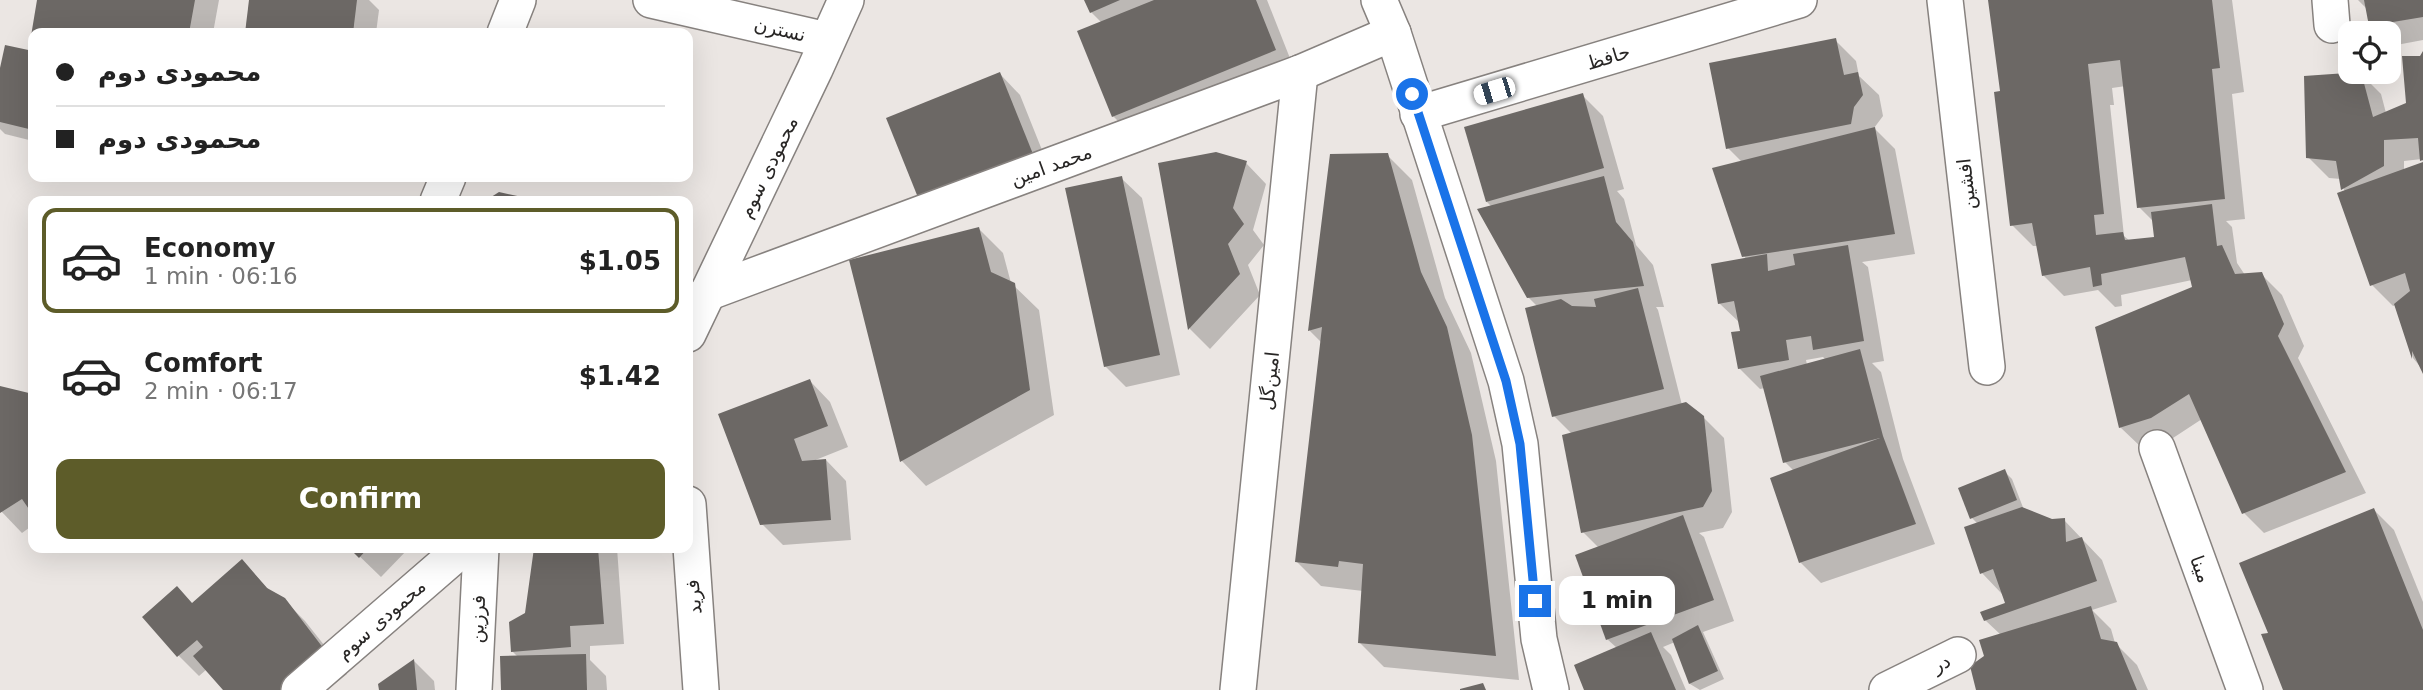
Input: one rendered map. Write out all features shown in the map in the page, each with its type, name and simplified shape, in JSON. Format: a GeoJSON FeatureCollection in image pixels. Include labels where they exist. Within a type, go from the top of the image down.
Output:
{"type":"FeatureCollection","features":[{"type":"Feature","properties":{"kind":"street"},"geometry":{"type":"LineString","coordinates":[[507,28],[518,0]]}},
{"type":"Feature","properties":{"kind":"street","name":"نسترن"},"geometry":{"type":"LineString","coordinates":[[651,0],[827,40]]}},
{"type":"Feature","properties":{"kind":"street","name":"محمودی سوم"},"geometry":{"type":"LineString","coordinates":[[693,324],[846,0]]}},
{"type":"Feature","properties":{"kind":"street"},"geometry":{"type":"LineString","coordinates":[[1379,0],[1393,33],[1506,381],[1520,444],[1539,639],[1551,690]]}},
{"type":"Feature","properties":{"kind":"street","name":"حافظ"},"geometry":{"type":"LineString","coordinates":[[1418,114],[1799,0]]}},
{"type":"Feature","properties":{"kind":"street","name":"افشین"},"geometry":{"type":"LineString","coordinates":[[1945,0],[1987,367]]}},
{"type":"Feature","properties":{"kind":"street","name":"محمد امین"},"geometry":{"type":"LineString","coordinates":[[708,293],[1300,73],[1393,33]]}},
{"type":"Feature","properties":{"kind":"street","name":"امین‌گل"},"geometry":{"type":"LineString","coordinates":[[1238,690],[1300,73]]}},
{"type":"Feature","properties":{"kind":"street","name":"مینا"},"geometry":{"type":"LineString","coordinates":[[2157,448],[2245,690]]}},
{"type":"Feature","properties":{"kind":"street","name":"محمودی سوم"},"geometry":{"type":"LineString","coordinates":[[299,690],[457,553]]}},
{"type":"Feature","properties":{"kind":"street","name":"فرزین"},"geometry":{"type":"LineString","coordinates":[[474,690],[481,553]]}},
{"type":"Feature","properties":{"kind":"street","name":"فرید"},"geometry":{"type":"LineString","coordinates":[[691,553],[701,690]]}},
{"type":"Feature","properties":{"kind":"street","name":"در"},"geometry":{"type":"LineString","coordinates":[[1887,690],[1958,655]]}},
{"type":"Feature","properties":{"kind":"building"},"geometry":{"type":"Polygon","coordinates":[[[37,0],[195,0],[190,28],[32,28],[37,0]]]}},
{"type":"Feature","properties":{"kind":"building"},"geometry":{"type":"Polygon","coordinates":[[[249,0],[357,0],[354,28],[246,28],[249,0]]]}},
{"type":"Feature","properties":{"kind":"building"},"geometry":{"type":"Polygon","coordinates":[[[1084,0],[1120,0],[1090,13],[1084,0]]]}},
{"type":"Feature","properties":{"kind":"building"},"geometry":{"type":"Polygon","coordinates":[[[1154,0],[1256,0],[1276,50],[1112,117],[1077,31],[1154,0]]]}},
{"type":"Feature","properties":{"kind":"building"},"geometry":{"type":"Polygon","coordinates":[[[1988,0],[2212,0],[2220,68],[2212,69],[2225,199],[2137,208],[2120,60],[2088,64],[2104,214],[2094,215],[2096,235],[2123,232],[2125,240],[2154,237],[2151,212],[2212,204],[2217,246],[2222,245],[2235,274],[2262,272],[2284,324],[2278,336],[2346,472],[2242,514],[2189,394],[2151,418],[2119,428],[2095,327],[2192,287],[2185,257],[2101,274],[2102,285],[2093,287],[2090,267],[2042,276],[2032,223],[2010,226],[1994,92],[2000,91],[1988,0]]]}},
{"type":"Feature","properties":{"kind":"building"},"geometry":{"type":"Polygon","coordinates":[[[2364,0],[2423,0],[2423,17],[2399,21],[2368,21],[2364,0]]]}},
{"type":"Feature","properties":{"kind":"building"},"geometry":{"type":"Polygon","coordinates":[[[1836,38],[1844,75],[1858,72],[1863,95],[1854,107],[1851,124],[1726,149],[1709,63],[1836,38]]]}},
{"type":"Feature","properties":{"kind":"building"},"geometry":{"type":"Polygon","coordinates":[[[5,45],[28,50],[28,129],[0,122],[0,68],[5,45]]]}},
{"type":"Feature","properties":{"kind":"building"},"geometry":{"type":"Polygon","coordinates":[[[2423,51],[2423,160],[2420,161],[2418,138],[2384,140],[2384,166],[2341,190],[2336,161],[2306,158],[2304,76],[2338,74],[2338,84],[2364,84],[2373,117],[2406,103],[2402,56],[2420,56],[2423,51]]]}},
{"type":"Feature","properties":{"kind":"building"},"geometry":{"type":"Polygon","coordinates":[[[1000,72],[1033,154],[919,200],[886,118],[1000,72]]]}},
{"type":"Feature","properties":{"kind":"building"},"geometry":{"type":"Polygon","coordinates":[[[1583,93],[1604,168],[1486,202],[1464,127],[1583,93]]]}},
{"type":"Feature","properties":{"kind":"building"},"geometry":{"type":"Polygon","coordinates":[[[1875,127],[1895,234],[1742,257],[1712,168],[1875,127]]]}},
{"type":"Feature","properties":{"kind":"building"},"geometry":{"type":"Polygon","coordinates":[[[1216,152],[1247,161],[1233,208],[1244,224],[1228,244],[1240,274],[1188,330],[1158,163],[1216,152]]]}},
{"type":"Feature","properties":{"kind":"building"},"geometry":{"type":"Polygon","coordinates":[[[1388,153],[1421,272],[1447,327],[1472,435],[1496,656],[1358,643],[1363,564],[1339,561],[1338,567],[1295,562],[1322,327],[1308,331],[1330,154],[1388,153]]]}},
{"type":"Feature","properties":{"kind":"building"},"geometry":{"type":"Polygon","coordinates":[[[2423,162],[2423,374],[2412,351],[2412,359],[2394,304],[2410,291],[2405,273],[2370,286],[2337,193],[2423,162]]]}},
{"type":"Feature","properties":{"kind":"building"},"geometry":{"type":"Polygon","coordinates":[[[1122,176],[1160,355],[1104,367],[1065,188],[1122,176]]]}},
{"type":"Feature","properties":{"kind":"building"},"geometry":{"type":"Polygon","coordinates":[[[1604,176],[1616,222],[1633,242],[1644,286],[1527,298],[1477,209],[1604,176]]]}},
{"type":"Feature","properties":{"kind":"building"},"geometry":{"type":"Polygon","coordinates":[[[499,192],[518,196],[493,196],[499,192]]]}},
{"type":"Feature","properties":{"kind":"building"},"geometry":{"type":"Polygon","coordinates":[[[979,227],[991,272],[1015,283],[1030,390],[900,462],[849,260],[979,227]]]}},
{"type":"Feature","properties":{"kind":"building"},"geometry":{"type":"Polygon","coordinates":[[[1848,245],[1864,341],[1813,350],[1811,336],[1786,340],[1789,360],[1738,369],[1731,332],[1740,331],[1734,301],[1718,304],[1711,264],[1767,254],[1768,271],[1795,265],[1793,254],[1848,245]]]}},
{"type":"Feature","properties":{"kind":"building"},"geometry":{"type":"Polygon","coordinates":[[[1638,288],[1664,389],[1552,417],[1525,308],[1561,299],[1572,306],[1596,307],[1594,299],[1638,288]]]}},
{"type":"Feature","properties":{"kind":"building"},"geometry":{"type":"Polygon","coordinates":[[[1860,349],[1883,436],[1916,524],[1799,563],[1770,478],[1880,438],[1783,463],[1760,376],[1860,349]]]}},
{"type":"Feature","properties":{"kind":"building"},"geometry":{"type":"Polygon","coordinates":[[[810,379],[828,426],[794,439],[802,461],[826,459],[831,520],[760,525],[718,414],[810,379]]]}},
{"type":"Feature","properties":{"kind":"building"},"geometry":{"type":"Polygon","coordinates":[[[0,386],[28,393],[28,508],[22,499],[0,513],[0,386]]]}},
{"type":"Feature","properties":{"kind":"building"},"geometry":{"type":"Polygon","coordinates":[[[1686,402],[1704,416],[1712,491],[1703,507],[1581,533],[1562,435],[1686,402]]]}},
{"type":"Feature","properties":{"kind":"building"},"geometry":{"type":"Polygon","coordinates":[[[2005,469],[2017,500],[1970,519],[1958,488],[2005,469]]]}},
{"type":"Feature","properties":{"kind":"building"},"geometry":{"type":"Polygon","coordinates":[[[2022,507],[2052,519],[2065,518],[2066,542],[2082,537],[2097,581],[1984,621],[1980,612],[2005,603],[1993,569],[1980,574],[1964,527],[2022,507]]]}},
{"type":"Feature","properties":{"kind":"building"},"geometry":{"type":"Polygon","coordinates":[[[2374,508],[2423,630],[2423,690],[2283,690],[2261,634],[2268,633],[2239,563],[2374,508]]]}},
{"type":"Feature","properties":{"kind":"building"},"geometry":{"type":"Polygon","coordinates":[[[1683,515],[1714,600],[1606,640],[1575,555],[1683,515]]]}},
{"type":"Feature","properties":{"kind":"building"},"geometry":{"type":"Polygon","coordinates":[[[533,553],[598,553],[604,624],[570,626],[571,647],[511,652],[509,622],[525,613],[533,553]]]}},
{"type":"Feature","properties":{"kind":"building"},"geometry":{"type":"Polygon","coordinates":[[[242,559],[267,588],[285,598],[327,653],[281,690],[223,690],[193,656],[203,647],[197,640],[177,657],[142,617],[177,586],[192,603],[242,559]]]}},
{"type":"Feature","properties":{"kind":"building"},"geometry":{"type":"Polygon","coordinates":[[[2091,606],[2101,639],[2117,642],[2137,690],[1976,690],[1970,666],[1984,656],[1979,640],[2091,606]]]}},
{"type":"Feature","properties":{"kind":"building"},"geometry":{"type":"Polygon","coordinates":[[[1698,625],[1718,671],[1689,684],[1672,639],[1698,625]]]}},
{"type":"Feature","properties":{"kind":"building"},"geometry":{"type":"Polygon","coordinates":[[[1651,632],[1676,690],[1584,690],[1574,665],[1651,632]]]}},
{"type":"Feature","properties":{"kind":"building"},"geometry":{"type":"Polygon","coordinates":[[[586,654],[587,690],[501,690],[500,656],[586,654]]]}},
{"type":"Feature","properties":{"kind":"building"},"geometry":{"type":"Polygon","coordinates":[[[414,659],[417,690],[379,690],[378,684],[414,659]]]}},
{"type":"Feature","properties":{"kind":"building"},"geometry":{"type":"Polygon","coordinates":[[[1483,683],[1486,690],[1460,690],[1460,689],[1483,683]]]}},
{"type":"Feature","properties":{"kind":"route"},"geometry":{"type":"LineString","coordinates":[[1412,94],[1506,381],[1520,444],[1535,601]]}}]}
